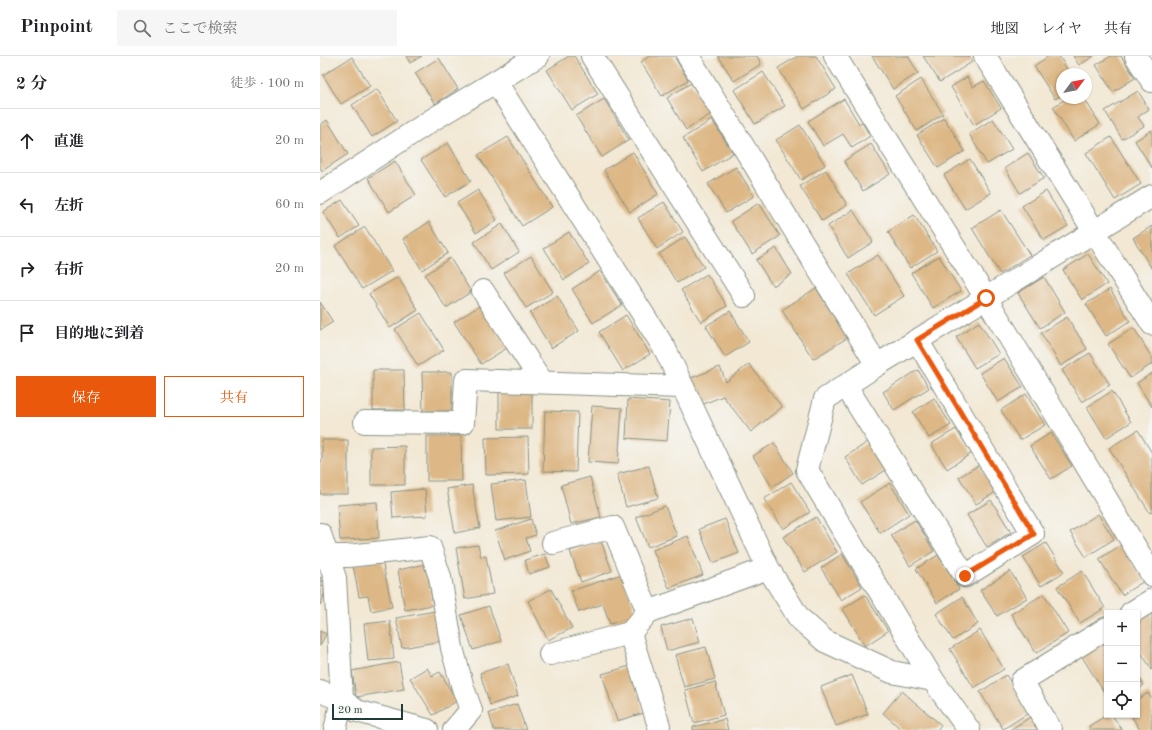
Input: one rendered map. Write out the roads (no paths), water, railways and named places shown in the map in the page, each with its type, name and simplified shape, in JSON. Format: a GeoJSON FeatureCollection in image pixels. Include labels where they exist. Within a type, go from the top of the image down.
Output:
{"type":"FeatureCollection","features":[{"type":"Feature","properties":{"kind":"street"},"geometry":{"type":"LineString","coordinates":[[320,193],[432,120],[538,56]]}},
{"type":"Feature","properties":{"kind":"street"},"geometry":{"type":"LineString","coordinates":[[592,56],[744,296]]}},
{"type":"Feature","properties":{"kind":"street"},"geometry":{"type":"LineString","coordinates":[[688,56],[877,365]]}},
{"type":"Feature","properties":{"kind":"street"},"geometry":{"type":"LineString","coordinates":[[835,56],[986,298],[1152,575]]}},
{"type":"Feature","properties":{"kind":"street"},"geometry":{"type":"LineString","coordinates":[[985,56],[1152,324]]}},
{"type":"Feature","properties":{"kind":"street"},"geometry":{"type":"LineString","coordinates":[[1136,56],[1152,81]]}},
{"type":"Feature","properties":{"kind":"street"},"geometry":{"type":"LineString","coordinates":[[496,82],[665,349],[768,568],[799,618],[825,642],[892,672],[933,680]]}},
{"type":"Feature","properties":{"kind":"street"},"geometry":{"type":"LineString","coordinates":[[969,730],[933,680],[807,470],[825,399],[917,340],[1152,196]]}},
{"type":"Feature","properties":{"kind":"street"},"geometry":{"type":"LineString","coordinates":[[483,291],[542,382]]}},
{"type":"Feature","properties":{"kind":"street"},"geometry":{"type":"LineString","coordinates":[[846,386],[965,576],[1034,534],[917,340]]}},
{"type":"Feature","properties":{"kind":"street"},"geometry":{"type":"LineString","coordinates":[[365,422],[464,423],[466,380],[683,387]]}},
{"type":"Feature","properties":{"kind":"street"},"geometry":{"type":"LineString","coordinates":[[553,543],[613,526],[648,612]]}},
{"type":"Feature","properties":{"kind":"street"},"geometry":{"type":"LineString","coordinates":[[320,534],[324,556],[335,578],[342,700],[335,730]]}},
{"type":"Feature","properties":{"kind":"street"},"geometry":{"type":"LineString","coordinates":[[324,556],[348,556],[430,547],[440,577],[452,648],[463,688],[471,710],[454,730]]}},
{"type":"Feature","properties":{"kind":"street"},"geometry":{"type":"LineString","coordinates":[[550,654],[630,633],[648,612],[768,568]]}},
{"type":"Feature","properties":{"kind":"street"},"geometry":{"type":"LineString","coordinates":[[1136,610],[1152,600]]}},
{"type":"Feature","properties":{"kind":"street"},"geometry":{"type":"LineString","coordinates":[[1051,730],[1022,681],[1104,630]]}},
{"type":"Feature","properties":{"kind":"street"},"geometry":{"type":"LineString","coordinates":[[630,633],[659,726]]}},
{"type":"Feature","properties":{"kind":"street"},"geometry":{"type":"LineString","coordinates":[[320,691],[342,700],[357,711],[427,730]]}}]}
